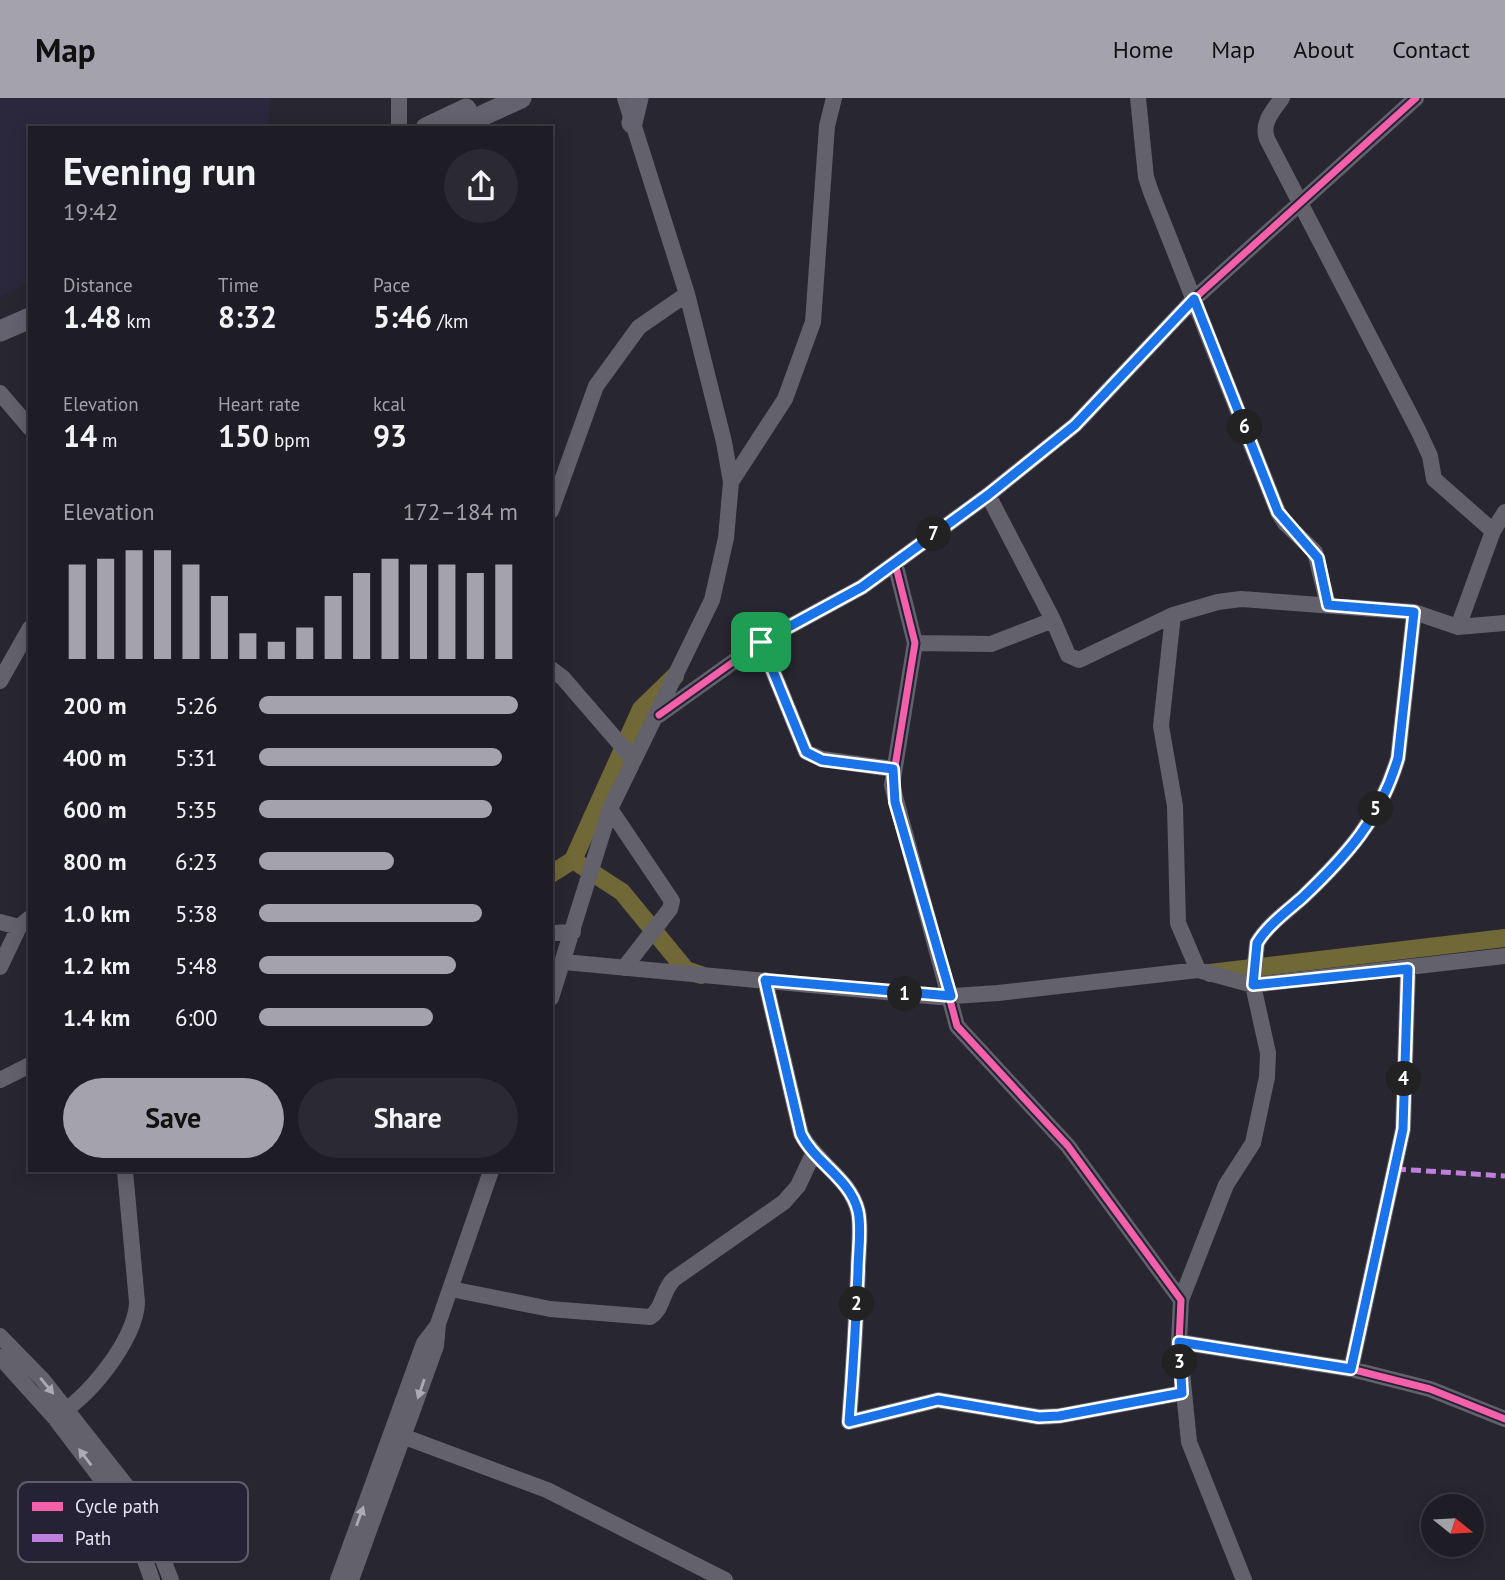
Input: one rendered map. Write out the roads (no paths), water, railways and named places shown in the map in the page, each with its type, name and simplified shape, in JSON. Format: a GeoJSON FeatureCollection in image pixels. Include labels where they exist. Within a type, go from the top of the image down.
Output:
{"type":"FeatureCollection","features":[{"type":"Feature","properties":{"kind":"main road"},"geometry":{"type":"LineString","coordinates":[[430,126],[491,98]]}},
{"type":"Feature","properties":{"kind":"main road"},"geometry":{"type":"LineString","coordinates":[[458,126],[521,98]]}},
{"type":"Feature","properties":{"kind":"main road"},"geometry":{"type":"LineString","coordinates":[[632,123],[638,98]]}},
{"type":"Feature","properties":{"kind":"main road"},"geometry":{"type":"LineString","coordinates":[[0,331],[28,319]]}},
{"type":"Feature","properties":{"kind":"street"},"geometry":{"type":"LineString","coordinates":[[399,98],[399,126]]}},
{"type":"Feature","properties":{"kind":"street"},"geometry":{"type":"LineString","coordinates":[[553,992],[610,809],[633,759],[659,715],[712,600],[726,538],[731,482],[724,442],[687,294],[625,98]]}},
{"type":"Feature","properties":{"kind":"street"},"geometry":{"type":"LineString","coordinates":[[731,482],[785,399],[813,322],[827,126],[834,98]]}},
{"type":"Feature","properties":{"kind":"street"},"geometry":{"type":"LineString","coordinates":[[1138,98],[1146,177],[1278,512],[1318,558],[1328,605]]}},
{"type":"Feature","properties":{"kind":"street"},"geometry":{"type":"LineString","coordinates":[[1282,98],[1264,130],[1418,430],[1430,456],[1434,479],[1493,531]]}},
{"type":"Feature","properties":{"kind":"street"},"geometry":{"type":"LineString","coordinates":[[659,715],[761,642],[862,587],[988,495],[1075,425],[1194,299],[1416,98]]}},
{"type":"Feature","properties":{"kind":"street"},"geometry":{"type":"LineString","coordinates":[[555,491],[596,386],[639,327],[687,294]]}},
{"type":"Feature","properties":{"kind":"street"},"geometry":{"type":"LineString","coordinates":[[0,393],[28,426]]}},
{"type":"Feature","properties":{"kind":"street"},"geometry":{"type":"LineString","coordinates":[[988,495],[1053,620],[1068,655],[1079,660],[1172,615],[1230,599],[1414,612],[1458,627],[1505,623]]}},
{"type":"Feature","properties":{"kind":"street"},"geometry":{"type":"LineString","coordinates":[[1458,627],[1493,531],[1505,512]]}},
{"type":"Feature","properties":{"kind":"street"},"geometry":{"type":"LineString","coordinates":[[895,563],[915,643],[893,769],[895,802],[951,996],[957,1026],[1068,1146],[1181,1300]]}},
{"type":"Feature","properties":{"kind":"street"},"geometry":{"type":"LineString","coordinates":[[1244,1580],[1189,1442],[1179,1342],[1181,1300],[1226,1185],[1253,1143],[1267,1077],[1268,1054],[1253,985],[1257,943],[1260,937],[1346,856],[1362,835],[1391,781],[1398,758],[1414,612]]}},
{"type":"Feature","properties":{"kind":"street"},"geometry":{"type":"LineString","coordinates":[[1172,615],[1161,726],[1175,806],[1178,923],[1198,970]]}},
{"type":"Feature","properties":{"kind":"street"},"geometry":{"type":"LineString","coordinates":[[915,643],[991,644],[1053,620]]}},
{"type":"Feature","properties":{"kind":"street"},"geometry":{"type":"LineString","coordinates":[[0,681],[28,632]]}},
{"type":"Feature","properties":{"kind":"street"},"geometry":{"type":"LineString","coordinates":[[761,642],[806,752],[822,760],[893,769]]}},
{"type":"Feature","properties":{"kind":"street"},"geometry":{"type":"LineString","coordinates":[[553,670],[563,678],[633,759]]}},
{"type":"Feature","properties":{"kind":"street"},"geometry":{"type":"LineString","coordinates":[[610,809],[672,901],[670,909],[624,968]]}},
{"type":"Feature","properties":{"kind":"street"},"geometry":{"type":"LineString","coordinates":[[0,922],[24,922],[0,967]]}},
{"type":"Feature","properties":{"kind":"street"},"geometry":{"type":"LineString","coordinates":[[553,933],[573,932]]}},
{"type":"Feature","properties":{"kind":"street"},"geometry":{"type":"LineString","coordinates":[[564,962],[951,996],[1198,970],[1253,985],[1505,956]]}},
{"type":"Feature","properties":{"kind":"street"},"geometry":{"type":"LineString","coordinates":[[1351,1369],[1403,1129],[1408,969]]}},
{"type":"Feature","properties":{"kind":"street"},"geometry":{"type":"LineString","coordinates":[[765,980],[801,1134],[813,1154],[830,1167],[844,1184],[858,1212],[856,1331],[849,1422],[938,1400],[1039,1417],[1059,1416],[1182,1393]]}},
{"type":"Feature","properties":{"kind":"street"},"geometry":{"type":"LineString","coordinates":[[0,1080],[28,1066]]}},
{"type":"Feature","properties":{"kind":"street"},"geometry":{"type":"LineString","coordinates":[[451,1289],[550,1309],[650,1317],[659,1309],[665,1290],[674,1279],[791,1196],[813,1154]]}},
{"type":"Feature","properties":{"kind":"street"},"geometry":{"type":"LineString","coordinates":[[61,1414],[112,1360],[136,1321],[138,1302],[125,1172]]}},
{"type":"Feature","properties":{"kind":"street"},"geometry":{"type":"LineString","coordinates":[[387,1462],[405,1437],[436,1346],[439,1324],[491,1172]]}},
{"type":"Feature","properties":{"kind":"street"},"geometry":{"type":"LineString","coordinates":[[347,1574],[387,1462],[424,1343],[439,1324]]}},
{"type":"Feature","properties":{"kind":"street"},"geometry":{"type":"LineString","coordinates":[[0,1336],[42,1379],[61,1414],[105,1482]]}},
{"type":"Feature","properties":{"kind":"street"},"geometry":{"type":"LineString","coordinates":[[1179,1342],[1351,1369],[1430,1389],[1505,1419]]}},
{"type":"Feature","properties":{"kind":"street"},"geometry":{"type":"LineString","coordinates":[[0,1357],[61,1414],[121,1482]]}},
{"type":"Feature","properties":{"kind":"street"},"geometry":{"type":"LineString","coordinates":[[405,1437],[547,1490],[724,1580]]}},
{"type":"Feature","properties":{"kind":"street"},"geometry":{"type":"LineString","coordinates":[[145,1562],[152,1580]]}},
{"type":"Feature","properties":{"kind":"street"},"geometry":{"type":"LineString","coordinates":[[164,1562],[171,1580]]}},
{"type":"Feature","properties":{"kind":"waterway"},"geometry":{"type":"LineString","coordinates":[[553,873],[573,860],[641,709],[675,676]]}},
{"type":"Feature","properties":{"kind":"waterway"},"geometry":{"type":"LineString","coordinates":[[573,860],[622,892],[686,970],[701,975]]}},
{"type":"Feature","properties":{"kind":"waterway"},"geometry":{"type":"LineString","coordinates":[[1210,973],[1505,938]]}}]}
